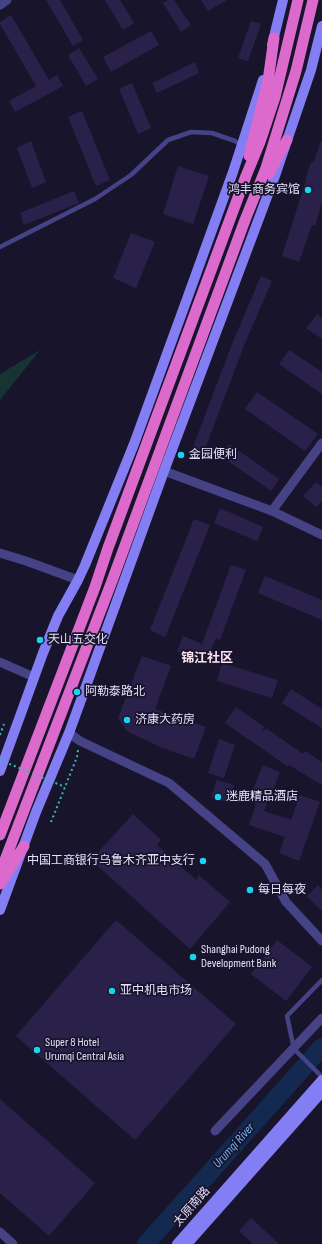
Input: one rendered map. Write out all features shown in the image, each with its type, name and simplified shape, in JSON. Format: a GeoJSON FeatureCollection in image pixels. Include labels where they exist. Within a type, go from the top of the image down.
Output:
{"type":"FeatureCollection","features":[{"type":"Feature","properties":{"kind":"highway"},"geometry":{"type":"LineString","coordinates":[[0,835],[92,594],[110,540],[260,142],[275,97],[298,0]]}},
{"type":"Feature","properties":{"kind":"highway"},"geometry":{"type":"LineString","coordinates":[[0,873],[112,581],[245,220],[266,168],[296,71],[313,0]]}},
{"type":"Feature","properties":{"kind":"highway"},"geometry":{"type":"LineString","coordinates":[[246,176],[246,148],[268,81],[274,38]]}},
{"type":"Feature","properties":{"kind":"highway"},"geometry":{"type":"LineString","coordinates":[[245,220],[287,140]]}},
{"type":"Feature","properties":{"kind":"highway"},"geometry":{"type":"LineString","coordinates":[[0,884],[24,846]]}},
{"type":"Feature","properties":{"kind":"main road"},"geometry":{"type":"LineString","coordinates":[[274,38],[283,0]]}},
{"type":"Feature","properties":{"kind":"main road"},"geometry":{"type":"LineString","coordinates":[[0,910],[68,733],[164,471],[276,173],[311,70],[322,26]]}},
{"type":"Feature","properties":{"kind":"main road"},"geometry":{"type":"LineString","coordinates":[[0,771],[58,616],[78,580],[134,444],[246,148]]}},
{"type":"Feature","properties":{"kind":"main road","name":"太原南路"},"geometry":{"type":"LineString","coordinates":[[177,1244],[322,1079]]}},
{"type":"Feature","properties":{"kind":"main road"},"geometry":{"type":"LineString","coordinates":[[187,1244],[322,1092]]}},
{"type":"Feature","properties":{"kind":"street"},"geometry":{"type":"LineString","coordinates":[[0,5],[7,0]]}},
{"type":"Feature","properties":{"kind":"street"},"geometry":{"type":"LineString","coordinates":[[272,511],[322,443]]}},
{"type":"Feature","properties":{"kind":"street"},"geometry":{"type":"LineString","coordinates":[[164,471],[272,511],[322,535]]}},
{"type":"Feature","properties":{"kind":"street"},"geometry":{"type":"LineString","coordinates":[[0,554],[26,561],[78,580]]}},
{"type":"Feature","properties":{"kind":"street"},"geometry":{"type":"LineString","coordinates":[[0,662],[34,677]]}},
{"type":"Feature","properties":{"kind":"street"},"geometry":{"type":"LineString","coordinates":[[68,733],[80,741],[169,783],[265,864],[286,902],[322,941]]}},
{"type":"Feature","properties":{"kind":"street"},"geometry":{"type":"LineString","coordinates":[[215,1132],[322,1018]]}},
{"type":"Feature","properties":{"kind":"street"},"geometry":{"type":"LineString","coordinates":[[0,1232],[13,1244]]}},
{"type":"Feature","properties":{"kind":"lane"},"geometry":{"type":"LineString","coordinates":[[0,247],[96,199],[131,175],[168,140],[191,132],[212,133],[235,141],[246,148]]}},
{"type":"Feature","properties":{"kind":"lane"},"geometry":{"type":"LineString","coordinates":[[322,980],[287,1016],[294,1049],[322,1079]]}},
{"type":"Feature","properties":{"kind":"path"},"geometry":{"type":"LineString","coordinates":[[0,735],[4,724]]}},
{"type":"Feature","properties":{"kind":"path"},"geometry":{"type":"LineString","coordinates":[[51,822],[77,757]]}},
{"type":"Feature","properties":{"kind":"path"},"geometry":{"type":"LineString","coordinates":[[0,760],[65,787]]}},
{"type":"Feature","properties":{"kind":"green space"},"geometry":{"type":"Polygon","coordinates":[[[40,350],[0,400],[0,374],[40,350]]]}},
{"type":"Feature","properties":{"kind":"building"},"geometry":{"type":"Polygon","coordinates":[[[46,0],[60,0],[83,40],[73,46],[46,0]]]}},
{"type":"Feature","properties":{"kind":"building"},"geometry":{"type":"Polygon","coordinates":[[[105,0],[120,0],[134,23],[123,30],[105,0]]]}},
{"type":"Feature","properties":{"kind":"building"},"geometry":{"type":"Polygon","coordinates":[[[168,0],[174,0],[191,25],[181,32],[163,3],[168,0]]]}},
{"type":"Feature","properties":{"kind":"building"},"geometry":{"type":"Polygon","coordinates":[[[201,0],[227,0],[208,11],[201,0]]]}},
{"type":"Feature","properties":{"kind":"building"},"geometry":{"type":"Polygon","coordinates":[[[11,15],[49,80],[57,75],[63,86],[15,112],[9,101],[36,86],[0,24],[0,22],[11,15]]]}},
{"type":"Feature","properties":{"kind":"building"},"geometry":{"type":"Polygon","coordinates":[[[251,21],[261,24],[248,61],[238,58],[251,21]]]}},
{"type":"Feature","properties":{"kind":"building"},"geometry":{"type":"Polygon","coordinates":[[[151,31],[159,45],[111,72],[103,57],[151,31]]]}},
{"type":"Feature","properties":{"kind":"building"},"geometry":{"type":"Polygon","coordinates":[[[79,48],[98,79],[86,86],[68,55],[79,48]]]}},
{"type":"Feature","properties":{"kind":"building"},"geometry":{"type":"Polygon","coordinates":[[[195,62],[199,73],[157,93],[152,83],[195,62]]]}},
{"type":"Feature","properties":{"kind":"building"},"geometry":{"type":"Polygon","coordinates":[[[132,83],[151,128],[138,134],[119,89],[132,83]]]}},
{"type":"Feature","properties":{"kind":"building"},"geometry":{"type":"Polygon","coordinates":[[[82,111],[110,180],[96,186],[68,117],[82,111]]]}},
{"type":"Feature","properties":{"kind":"building"},"geometry":{"type":"Polygon","coordinates":[[[31,141],[46,182],[32,188],[17,148],[31,141]]]}},
{"type":"Feature","properties":{"kind":"building"},"geometry":{"type":"Polygon","coordinates":[[[321,141],[322,202],[315,226],[312,225],[299,262],[282,256],[311,162],[313,163],[321,141]]]}},
{"type":"Feature","properties":{"kind":"building"},"geometry":{"type":"Polygon","coordinates":[[[178,166],[209,176],[193,224],[163,214],[178,166]]]}},
{"type":"Feature","properties":{"kind":"building"},"geometry":{"type":"Polygon","coordinates":[[[74,191],[79,203],[24,225],[20,213],[74,191]]]}},
{"type":"Feature","properties":{"kind":"building"},"geometry":{"type":"Polygon","coordinates":[[[131,233],[155,242],[136,288],[113,278],[131,233]]]}},
{"type":"Feature","properties":{"kind":"building"},"geometry":{"type":"Polygon","coordinates":[[[261,276],[272,281],[245,343],[200,462],[189,458],[232,344],[261,276]]]}},
{"type":"Feature","properties":{"kind":"building"},"geometry":{"type":"Polygon","coordinates":[[[317,314],[322,318],[322,339],[306,328],[317,314]]]}},
{"type":"Feature","properties":{"kind":"building"},"geometry":{"type":"Polygon","coordinates":[[[289,350],[322,372],[322,394],[279,364],[289,350]]]}},
{"type":"Feature","properties":{"kind":"building"},"geometry":{"type":"Polygon","coordinates":[[[257,392],[318,434],[305,451],[245,409],[257,392]]]}},
{"type":"Feature","properties":{"kind":"building"},"geometry":{"type":"Polygon","coordinates":[[[229,444],[279,479],[271,491],[221,456],[229,444]]]}},
{"type":"Feature","properties":{"kind":"building"},"geometry":{"type":"Polygon","coordinates":[[[316,482],[322,487],[322,501],[316,507],[303,496],[316,482]]]}},
{"type":"Feature","properties":{"kind":"building"},"geometry":{"type":"Polygon","coordinates":[[[220,508],[263,527],[257,541],[214,523],[220,508]]]}},
{"type":"Feature","properties":{"kind":"building"},"geometry":{"type":"Polygon","coordinates":[[[194,519],[210,525],[165,637],[150,630],[194,519]]]}},
{"type":"Feature","properties":{"kind":"building"},"geometry":{"type":"Polygon","coordinates":[[[231,565],[246,570],[220,640],[216,638],[205,663],[177,651],[183,636],[202,644],[231,565]]]}},
{"type":"Feature","properties":{"kind":"building"},"geometry":{"type":"Polygon","coordinates":[[[265,576],[322,600],[322,620],[258,593],[265,576]]]}},
{"type":"Feature","properties":{"kind":"building"},"geometry":{"type":"Polygon","coordinates":[[[142,656],[171,666],[155,709],[206,727],[194,759],[160,747],[127,731],[118,718],[142,656]]]}},
{"type":"Feature","properties":{"kind":"building"},"geometry":{"type":"Polygon","coordinates":[[[222,663],[278,680],[272,698],[217,681],[222,663]]]}},
{"type":"Feature","properties":{"kind":"building"},"geometry":{"type":"Polygon","coordinates":[[[291,689],[322,709],[322,728],[282,703],[291,689]]]}},
{"type":"Feature","properties":{"kind":"building"},"geometry":{"type":"Polygon","coordinates":[[[236,707],[264,727],[261,734],[266,728],[303,754],[305,751],[322,762],[322,785],[289,765],[287,766],[225,723],[236,707]]]}},
{"type":"Feature","properties":{"kind":"building"},"geometry":{"type":"Polygon","coordinates":[[[219,739],[235,745],[224,778],[208,773],[219,739]]]}},
{"type":"Feature","properties":{"kind":"building"},"geometry":{"type":"Polygon","coordinates":[[[263,765],[280,772],[264,811],[291,820],[300,795],[320,802],[299,861],[279,853],[285,837],[249,825],[256,804],[248,801],[263,765]]]}},
{"type":"Feature","properties":{"kind":"building"},"geometry":{"type":"Polygon","coordinates":[[[217,780],[234,785],[229,803],[211,797],[217,780]]]}},
{"type":"Feature","properties":{"kind":"building"},"geometry":{"type":"Polygon","coordinates":[[[133,814],[161,840],[157,845],[196,880],[199,875],[230,902],[190,949],[91,860],[133,814]]]}},
{"type":"Feature","properties":{"kind":"building"},"geometry":{"type":"Polygon","coordinates":[[[318,885],[322,890],[322,911],[307,896],[318,885]]]}},
{"type":"Feature","properties":{"kind":"building"},"geometry":{"type":"Polygon","coordinates":[[[116,920],[236,1024],[135,1140],[16,1036],[116,920]]]}},
{"type":"Feature","properties":{"kind":"building"},"geometry":{"type":"Polygon","coordinates":[[[277,940],[312,967],[286,1001],[251,974],[277,940]]]}},
{"type":"Feature","properties":{"kind":"building"},"geometry":{"type":"Polygon","coordinates":[[[0,1099],[95,1183],[49,1236],[0,1193],[0,1099]]]}},
{"type":"Feature","properties":{"kind":"building"},"geometry":{"type":"Polygon","coordinates":[[[251,1218],[279,1244],[253,1244],[239,1231],[251,1218]]]}},
{"type":"Feature","properties":{"kind":"waterway","name":"Urumqi River"},"geometry":{"type":"LineString","coordinates":[[146,1244],[322,1047]]}},
{"type":"Feature","properties":{"kind":"place","name":"鸿丰商务宾馆"},"geometry":{"type":"Point","coordinates":[308,190]}},
{"type":"Feature","properties":{"kind":"place","name":"金园便利"},"geometry":{"type":"Point","coordinates":[181,455]}},
{"type":"Feature","properties":{"kind":"place","name":"天山五交化"},"geometry":{"type":"Point","coordinates":[40,640]}},
{"type":"Feature","properties":{"kind":"place","name":"阿勒泰路北"},"geometry":{"type":"Point","coordinates":[77,692]}},
{"type":"Feature","properties":{"kind":"place","name":"济康大药房"},"geometry":{"type":"Point","coordinates":[127,720]}},
{"type":"Feature","properties":{"kind":"place","name":"迷鹿精品酒店"},"geometry":{"type":"Point","coordinates":[218,797]}},
{"type":"Feature","properties":{"kind":"place","name":"中国工商银行乌鲁木齐亚中支行"},"geometry":{"type":"Point","coordinates":[203,861]}},
{"type":"Feature","properties":{"kind":"place","name":"每日每夜"},"geometry":{"type":"Point","coordinates":[250,890]}},
{"type":"Feature","properties":{"kind":"place","name":"Shanghai Pudong Development Bank"},"geometry":{"type":"Point","coordinates":[193,957]}},
{"type":"Feature","properties":{"kind":"place","name":"亚中机电市场"},"geometry":{"type":"Point","coordinates":[112,991]}},
{"type":"Feature","properties":{"kind":"place","name":"Super 8 Hotel Urumqi Central Asia"},"geometry":{"type":"Point","coordinates":[37,1050]}},
{"type":"Feature","properties":{"kind":"district","name":"锦江社区"},"geometry":{"type":"Point","coordinates":[207,659]}}]}
